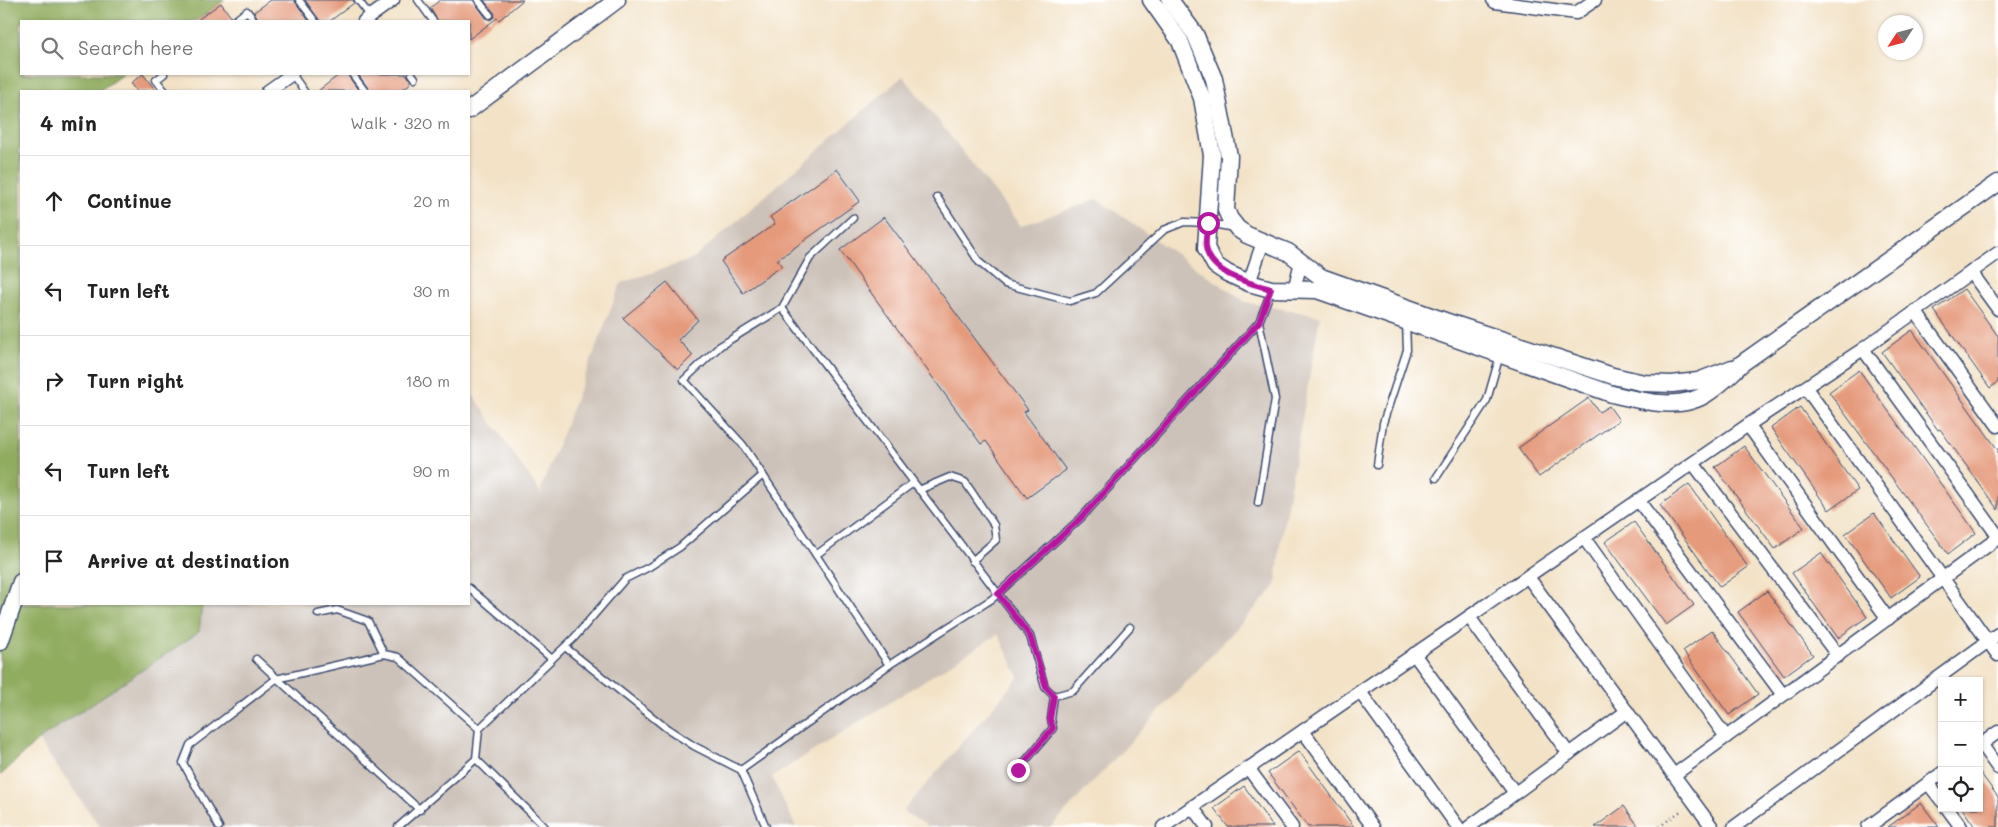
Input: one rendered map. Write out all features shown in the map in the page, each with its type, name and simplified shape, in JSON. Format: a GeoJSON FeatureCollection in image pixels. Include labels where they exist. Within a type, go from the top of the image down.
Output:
{"type":"FeatureCollection","features":[{"type":"Feature","properties":{"kind":"street"},"geometry":{"type":"LineString","coordinates":[[370,20],[394,0]]}},
{"type":"Feature","properties":{"kind":"street"},"geometry":{"type":"LineString","coordinates":[[470,109],[617,0]]}},
{"type":"Feature","properties":{"kind":"street"},"geometry":{"type":"LineString","coordinates":[[1151,0],[1180,41],[1202,98],[1212,155],[1206,248],[1216,264],[1249,283],[1271,289],[1317,290],[1406,321],[1613,376],[1644,382],[1672,384],[1698,381],[1741,364],[1998,183]]}},
{"type":"Feature","properties":{"kind":"street"},"geometry":{"type":"LineString","coordinates":[[1170,0],[1196,34],[1214,79],[1229,156],[1226,210],[1238,229],[1288,252],[1321,277],[1502,347]]}},
{"type":"Feature","properties":{"kind":"street"},"geometry":{"type":"LineString","coordinates":[[1492,0],[1495,2],[1576,13],[1595,0]]}},
{"type":"Feature","properties":{"kind":"street"},"geometry":{"type":"LineString","coordinates":[[269,90],[291,75]]}},
{"type":"Feature","properties":{"kind":"street"},"geometry":{"type":"LineString","coordinates":[[1249,283],[1263,242]]}},
{"type":"Feature","properties":{"kind":"street"},"geometry":{"type":"LineString","coordinates":[[1163,827],[1748,424],[1806,388],[1863,349],[1998,253]]}},
{"type":"Feature","properties":{"kind":"street"},"geometry":{"type":"LineString","coordinates":[[1294,290],[1301,262]]}},
{"type":"Feature","properties":{"kind":"street"},"geometry":{"type":"LineString","coordinates":[[1971,272],[1998,309]]}},
{"type":"Feature","properties":{"kind":"street"},"geometry":{"type":"LineString","coordinates":[[1915,311],[1998,426]]}},
{"type":"Feature","properties":{"kind":"street"},"geometry":{"type":"LineString","coordinates":[[1674,775],[1998,537],[1863,349]]}},
{"type":"Feature","properties":{"kind":"street"},"geometry":{"type":"LineString","coordinates":[[1806,388],[1943,578],[1993,638],[1998,655]]}},
{"type":"Feature","properties":{"kind":"street"},"geometry":{"type":"LineString","coordinates":[[1748,424],[1888,619]]}},
{"type":"Feature","properties":{"kind":"street"},"geometry":{"type":"LineString","coordinates":[[1693,463],[1838,656]]}},
{"type":"Feature","properties":{"kind":"street"},"geometry":{"type":"LineString","coordinates":[[1638,500],[1783,695]]}},
{"type":"Feature","properties":{"kind":"street"},"geometry":{"type":"LineString","coordinates":[[1584,538],[1726,737]]}},
{"type":"Feature","properties":{"kind":"street"},"geometry":{"type":"LineString","coordinates":[[1528,576],[1712,827]]}},
{"type":"Feature","properties":{"kind":"street"},"geometry":{"type":"LineString","coordinates":[[0,642],[20,585]]}},
{"type":"Feature","properties":{"kind":"street"},"geometry":{"type":"LineString","coordinates":[[1469,616],[1570,754]]}},
{"type":"Feature","properties":{"kind":"street"},"geometry":{"type":"LineString","coordinates":[[1734,827],[1993,638]]}},
{"type":"Feature","properties":{"kind":"street"},"geometry":{"type":"LineString","coordinates":[[1414,654],[1515,793]]}},
{"type":"Feature","properties":{"kind":"street"},"geometry":{"type":"LineString","coordinates":[[1360,692],[1458,827]]}},
{"type":"Feature","properties":{"kind":"street"},"geometry":{"type":"LineString","coordinates":[[1469,827],[1627,712]]}},
{"type":"Feature","properties":{"kind":"street"},"geometry":{"type":"LineString","coordinates":[[1303,731],[1373,827]]}},
{"type":"Feature","properties":{"kind":"street"},"geometry":{"type":"LineString","coordinates":[[1983,743],[1998,732]]}},
{"type":"Feature","properties":{"kind":"street"},"geometry":{"type":"LineString","coordinates":[[1983,749],[1998,768]]}},
{"type":"Feature","properties":{"kind":"street"},"geometry":{"type":"LineString","coordinates":[[1248,768],[1292,827]]}},
{"type":"Feature","properties":{"kind":"street"},"geometry":{"type":"LineString","coordinates":[[1872,826],[1938,776]]}},
{"type":"Feature","properties":{"kind":"street"},"geometry":{"type":"LineString","coordinates":[[1928,783],[1938,796]]}},
{"type":"Feature","properties":{"kind":"street"},"geometry":{"type":"LineString","coordinates":[[1192,807],[1207,827]]}},
{"type":"Feature","properties":{"kind":"street"},"geometry":{"type":"LineString","coordinates":[[1950,812],[1961,827]]}},
{"type":"Feature","properties":{"kind":"lane"},"geometry":{"type":"LineString","coordinates":[[300,0],[314,20]]}},
{"type":"Feature","properties":{"kind":"lane"},"geometry":{"type":"LineString","coordinates":[[358,0],[370,20]]}},
{"type":"Feature","properties":{"kind":"lane"},"geometry":{"type":"LineString","coordinates":[[418,0],[432,20]]}},
{"type":"Feature","properties":{"kind":"lane"},"geometry":{"type":"LineString","coordinates":[[478,0],[490,15]]}},
{"type":"Feature","properties":{"kind":"lane"},"geometry":{"type":"LineString","coordinates":[[235,20],[247,11],[253,20]]}},
{"type":"Feature","properties":{"kind":"lane"},"geometry":{"type":"LineString","coordinates":[[163,75],[156,80],[164,90]]}},
{"type":"Feature","properties":{"kind":"lane"},"geometry":{"type":"LineString","coordinates":[[293,75],[303,90]]}},
{"type":"Feature","properties":{"kind":"lane"},"geometry":{"type":"LineString","coordinates":[[353,75],[364,90]]}},
{"type":"Feature","properties":{"kind":"lane"},"geometry":{"type":"LineString","coordinates":[[937,198],[979,262],[1005,284],[1070,301],[1096,293],[1164,230],[1184,222],[1208,223],[1238,229]]}},
{"type":"Feature","properties":{"kind":"lane"},"geometry":{"type":"LineString","coordinates":[[853,218],[810,258],[782,308],[720,346],[684,380],[743,445],[890,665]]}},
{"type":"Feature","properties":{"kind":"lane"},"geometry":{"type":"LineString","coordinates":[[741,770],[890,665],[998,594],[1081,518],[1259,322],[1271,289]]}},
{"type":"Feature","properties":{"kind":"lane"},"geometry":{"type":"LineString","coordinates":[[782,308],[1030,636],[1046,687],[1054,696]]}},
{"type":"Feature","properties":{"kind":"lane"},"geometry":{"type":"LineString","coordinates":[[1377,465],[1383,424],[1407,350],[1406,321]]}},
{"type":"Feature","properties":{"kind":"lane"},"geometry":{"type":"LineString","coordinates":[[1258,503],[1275,399],[1259,322]]}},
{"type":"Feature","properties":{"kind":"lane"},"geometry":{"type":"LineString","coordinates":[[1436,478],[1487,400],[1502,347]]}},
{"type":"Feature","properties":{"kind":"lane"},"geometry":{"type":"LineString","coordinates":[[398,827],[420,810],[476,759],[479,729],[565,647],[625,579],[649,567],[680,547],[763,475]]}},
{"type":"Feature","properties":{"kind":"lane"},"geometry":{"type":"LineString","coordinates":[[919,490],[950,477],[965,482],[994,525],[996,534],[996,540],[972,561]]}},
{"type":"Feature","properties":{"kind":"lane"},"geometry":{"type":"LineString","coordinates":[[816,555],[914,483]]}},
{"type":"Feature","properties":{"kind":"lane"},"geometry":{"type":"LineString","coordinates":[[470,589],[552,659]]}},
{"type":"Feature","properties":{"kind":"lane"},"geometry":{"type":"LineString","coordinates":[[318,614],[337,610],[368,621],[384,654]]}},
{"type":"Feature","properties":{"kind":"lane"},"geometry":{"type":"LineString","coordinates":[[1054,696],[1073,691],[1130,627]]}},
{"type":"Feature","properties":{"kind":"lane"},"geometry":{"type":"LineString","coordinates":[[565,647],[665,727],[694,746],[741,770],[766,827]]}},
{"type":"Feature","properties":{"kind":"lane"},"geometry":{"type":"LineString","coordinates":[[219,827],[183,763],[190,745],[276,679],[384,654],[398,657],[479,729]]}},
{"type":"Feature","properties":{"kind":"lane"},"geometry":{"type":"LineString","coordinates":[[256,659],[420,810]]}},
{"type":"Feature","properties":{"kind":"lane"},"geometry":{"type":"LineString","coordinates":[[1018,770],[1053,728],[1050,719],[1054,696]]}},
{"type":"Feature","properties":{"kind":"lane"},"geometry":{"type":"LineString","coordinates":[[476,759],[545,827]]}},
{"type":"Feature","properties":{"kind":"path"},"geometry":{"type":"LineString","coordinates":[[1659,827],[1693,801]]}},
{"type":"Feature","properties":{"kind":"shaded area"},"geometry":{"type":"Polygon","coordinates":[[[903,76],[1021,226],[1097,199],[1245,302],[1320,316],[1280,545],[1276,586],[1051,827],[929,827],[903,811],[1019,677],[998,634],[772,777],[796,827],[100,827],[38,740],[199,632],[202,605],[470,605],[470,390],[542,495],[541,488],[621,283],[693,259],[903,76]]]}},
{"type":"Feature","properties":{"kind":"green space"},"geometry":{"type":"Polygon","coordinates":[[[0,0],[225,0],[196,20],[20,20],[20,75],[122,75],[100,90],[20,90],[20,149],[17,151],[20,153],[20,605],[202,605],[199,632],[38,740],[0,776],[0,0]]]}},
{"type":"Feature","properties":{"kind":"building"},"geometry":{"type":"Polygon","coordinates":[[[271,0],[294,0],[308,20],[259,20],[254,12],[271,0]]]}},
{"type":"Feature","properties":{"kind":"building"},"geometry":{"type":"Polygon","coordinates":[[[305,0],[353,0],[354,3],[331,20],[319,20],[305,0]]]}},
{"type":"Feature","properties":{"kind":"building"},"geometry":{"type":"Polygon","coordinates":[[[440,0],[473,0],[486,18],[490,20],[495,14],[484,0],[523,0],[499,20],[497,18],[470,38],[470,20],[437,20],[430,8],[440,0]]]}},
{"type":"Feature","properties":{"kind":"building"},"geometry":{"type":"Polygon","coordinates":[[[221,3],[231,17],[230,20],[197,20],[221,3]]]}},
{"type":"Feature","properties":{"kind":"building"},"geometry":{"type":"Polygon","coordinates":[[[144,75],[155,90],[136,90],[131,83],[144,75]]]}},
{"type":"Feature","properties":{"kind":"building"},"geometry":{"type":"Polygon","coordinates":[[[339,75],[348,75],[358,90],[319,90],[339,75]]]}},
{"type":"Feature","properties":{"kind":"building"},"geometry":{"type":"Polygon","coordinates":[[[359,75],[407,75],[411,83],[401,90],[369,90],[359,75]]]}},
{"type":"Feature","properties":{"kind":"building"},"geometry":{"type":"Polygon","coordinates":[[[837,169],[860,201],[777,260],[782,266],[743,293],[721,261],[775,224],[770,217],[837,169]]]}},
{"type":"Feature","properties":{"kind":"building"},"geometry":{"type":"Polygon","coordinates":[[[884,217],[1028,410],[1024,412],[1066,470],[1027,498],[986,441],[981,444],[840,250],[884,217]]]}},
{"type":"Feature","properties":{"kind":"building"},"geometry":{"type":"Polygon","coordinates":[[[667,282],[698,320],[678,340],[693,355],[678,370],[623,318],[667,282]]]}},
{"type":"Feature","properties":{"kind":"building"},"geometry":{"type":"Polygon","coordinates":[[[1964,289],[1998,336],[1998,382],[1990,388],[1934,310],[1964,289]]]}},
{"type":"Feature","properties":{"kind":"building"},"geometry":{"type":"Polygon","coordinates":[[[1912,330],[1998,450],[1998,510],[1882,352],[1912,330]]]}},
{"type":"Feature","properties":{"kind":"building"},"geometry":{"type":"Polygon","coordinates":[[[1859,370],[1976,533],[1948,554],[1829,392],[1859,370]]]}},
{"type":"Feature","properties":{"kind":"building"},"geometry":{"type":"Polygon","coordinates":[[[1589,398],[1599,412],[1609,406],[1619,420],[1539,477],[1518,448],[1589,398]]]}},
{"type":"Feature","properties":{"kind":"building"},"geometry":{"type":"Polygon","coordinates":[[[1800,407],[1858,490],[1829,510],[1771,428],[1800,407]]]}},
{"type":"Feature","properties":{"kind":"building"},"geometry":{"type":"Polygon","coordinates":[[[1744,446],[1804,528],[1775,549],[1715,467],[1744,446]]]}},
{"type":"Feature","properties":{"kind":"building"},"geometry":{"type":"Polygon","coordinates":[[[1689,484],[1748,567],[1720,587],[1660,505],[1689,484]]]}},
{"type":"Feature","properties":{"kind":"building"},"geometry":{"type":"Polygon","coordinates":[[[1874,513],[1920,577],[1891,598],[1845,534],[1874,513]]]}},
{"type":"Feature","properties":{"kind":"building"},"geometry":{"type":"Polygon","coordinates":[[[1634,522],[1694,605],[1666,625],[1605,542],[1634,522]]]}},
{"type":"Feature","properties":{"kind":"building"},"geometry":{"type":"Polygon","coordinates":[[[1821,553],[1867,617],[1838,638],[1792,573],[1821,553]]]}},
{"type":"Feature","properties":{"kind":"building"},"geometry":{"type":"Polygon","coordinates":[[[1767,591],[1813,655],[1784,676],[1738,612],[1767,591]]]}},
{"type":"Feature","properties":{"kind":"building"},"geometry":{"type":"Polygon","coordinates":[[[1712,630],[1758,694],[1729,715],[1683,651],[1712,630]]]}},
{"type":"Feature","properties":{"kind":"building"},"geometry":{"type":"Polygon","coordinates":[[[1299,751],[1354,827],[1308,827],[1268,773],[1299,751]]]}},
{"type":"Feature","properties":{"kind":"building"},"geometry":{"type":"Polygon","coordinates":[[[1983,776],[1998,797],[1998,827],[1975,827],[1965,812],[1983,812],[1983,776]]]}},
{"type":"Feature","properties":{"kind":"building"},"geometry":{"type":"Polygon","coordinates":[[[1244,786],[1273,827],[1228,827],[1214,808],[1244,786]]]}},
{"type":"Feature","properties":{"kind":"building"},"geometry":{"type":"Polygon","coordinates":[[[1921,803],[1939,827],[1888,827],[1921,803]]]}},
{"type":"Feature","properties":{"kind":"building"},"geometry":{"type":"Polygon","coordinates":[[[1624,806],[1639,827],[1595,827],[1624,806]]]}},
{"type":"Feature","properties":{"kind":"route"},"geometry":{"type":"LineString","coordinates":[[1018,770],[1053,728],[1050,719],[1054,696],[1046,687],[1030,636],[998,594],[1081,518],[1259,322],[1271,289],[1249,283],[1216,264],[1206,248],[1208,223]]}}]}
